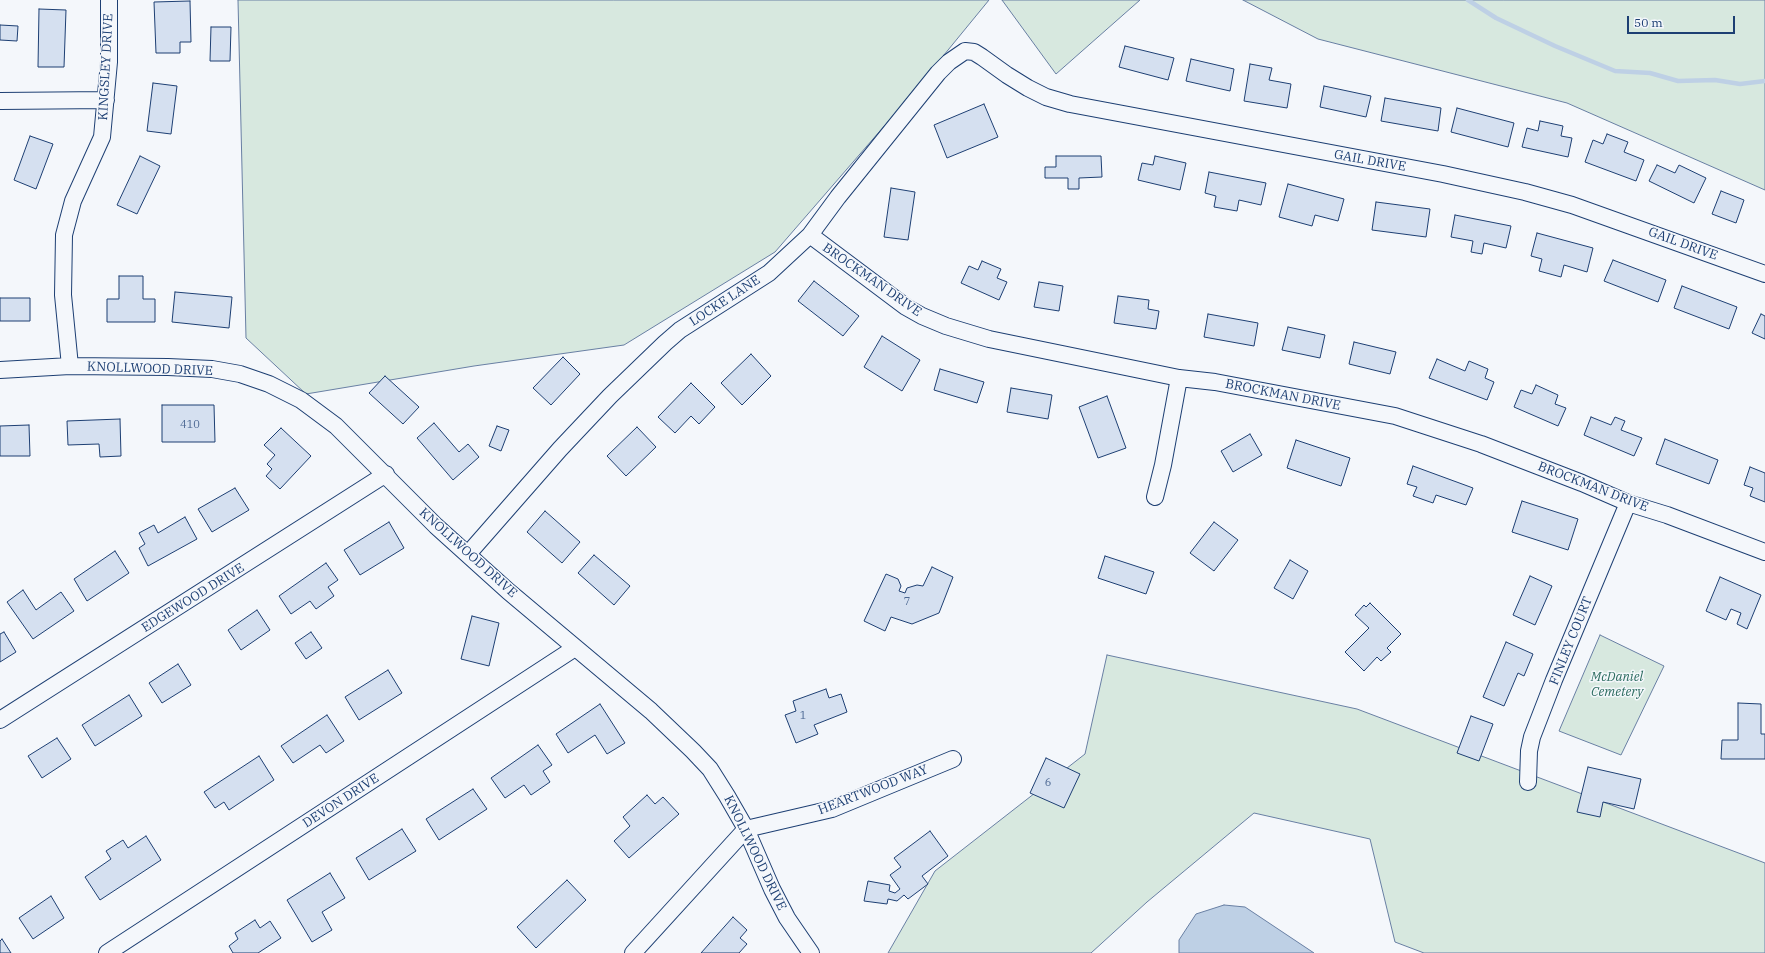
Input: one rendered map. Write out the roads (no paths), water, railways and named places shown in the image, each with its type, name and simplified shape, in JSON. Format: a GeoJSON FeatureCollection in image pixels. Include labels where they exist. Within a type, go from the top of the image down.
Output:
{"type":"FeatureCollection","features":[{"type":"Feature","properties":{"kind":"street","name":"KINGSLEY DRIVE"},"geometry":{"type":"LineString","coordinates":[[70,366],[63,295],[64,234],[73,201],[102,137],[109,62],[110,0]]}},
{"type":"Feature","properties":{"kind":"street","name":"LOCKE LANE"},"geometry":{"type":"LineString","coordinates":[[468,554],[560,449],[610,396],[665,343],[680,330],[769,273],[810,235],[838,197],[949,62],[965,51],[978,54]]}},
{"type":"Feature","properties":{"kind":"street","name":"GAIL DRIVE"},"geometry":{"type":"LineString","coordinates":[[978,54],[1028,88],[1070,104],[1443,174],[1525,192],[1572,205],[1765,274]]}},
{"type":"Feature","properties":{"kind":"street"},"geometry":{"type":"LineString","coordinates":[[0,101],[106,100]]}},
{"type":"Feature","properties":{"kind":"street","name":"BROCKMAN DRIVE"},"geometry":{"type":"LineString","coordinates":[[810,235],[906,306],[922,316],[946,326],[989,339],[1179,378],[1215,382],[1395,416],[1481,444],[1582,482],[1628,503],[1667,515],[1765,552]]}},
{"type":"Feature","properties":{"kind":"street","name":"KNOLLWOOD DRIVE"},"geometry":{"type":"LineString","coordinates":[[0,370],[70,366],[212,369],[240,374],[269,384],[301,400],[336,426],[386,474],[436,526],[575,648],[651,711],[710,769],[746,829],[784,912],[811,953]]}},
{"type":"Feature","properties":{"kind":"street"},"geometry":{"type":"LineString","coordinates":[[1154,497],[1163,464],[1179,378]]}},
{"type":"Feature","properties":{"kind":"street","name":"EDGEWOOD DRIVE"},"geometry":{"type":"LineString","coordinates":[[0,720],[386,474]]}},
{"type":"Feature","properties":{"kind":"street","name":"FINLEY COURT"},"geometry":{"type":"LineString","coordinates":[[1528,782],[1532,737],[1628,503]]}},
{"type":"Feature","properties":{"kind":"street","name":"DEVON DRIVE"},"geometry":{"type":"LineString","coordinates":[[107,953],[547,668],[575,648]]}},
{"type":"Feature","properties":{"kind":"street","name":"HEARTWOOD WAY"},"geometry":{"type":"LineString","coordinates":[[746,829],[832,809],[953,759]]}},
{"type":"Feature","properties":{"kind":"street"},"geometry":{"type":"LineString","coordinates":[[633,953],[746,829]]}},
{"type":"Feature","properties":{"kind":"water"},"geometry":{"type":"Polygon","coordinates":[[[1224,905],[1245,907],[1314,953],[1179,953],[1179,940],[1196,914],[1224,905]]]}},
{"type":"Feature","properties":{"kind":"waterway"},"geometry":{"type":"LineString","coordinates":[[1468,0],[1496,18],[1555,46],[1615,71],[1650,73],[1678,81],[1715,80],[1740,84],[1765,81]]}},
{"type":"Feature","properties":{"kind":"park label","name":"McDaniel Cemetery"},"geometry":{"type":"Point","coordinates":[1617,684]}}]}
